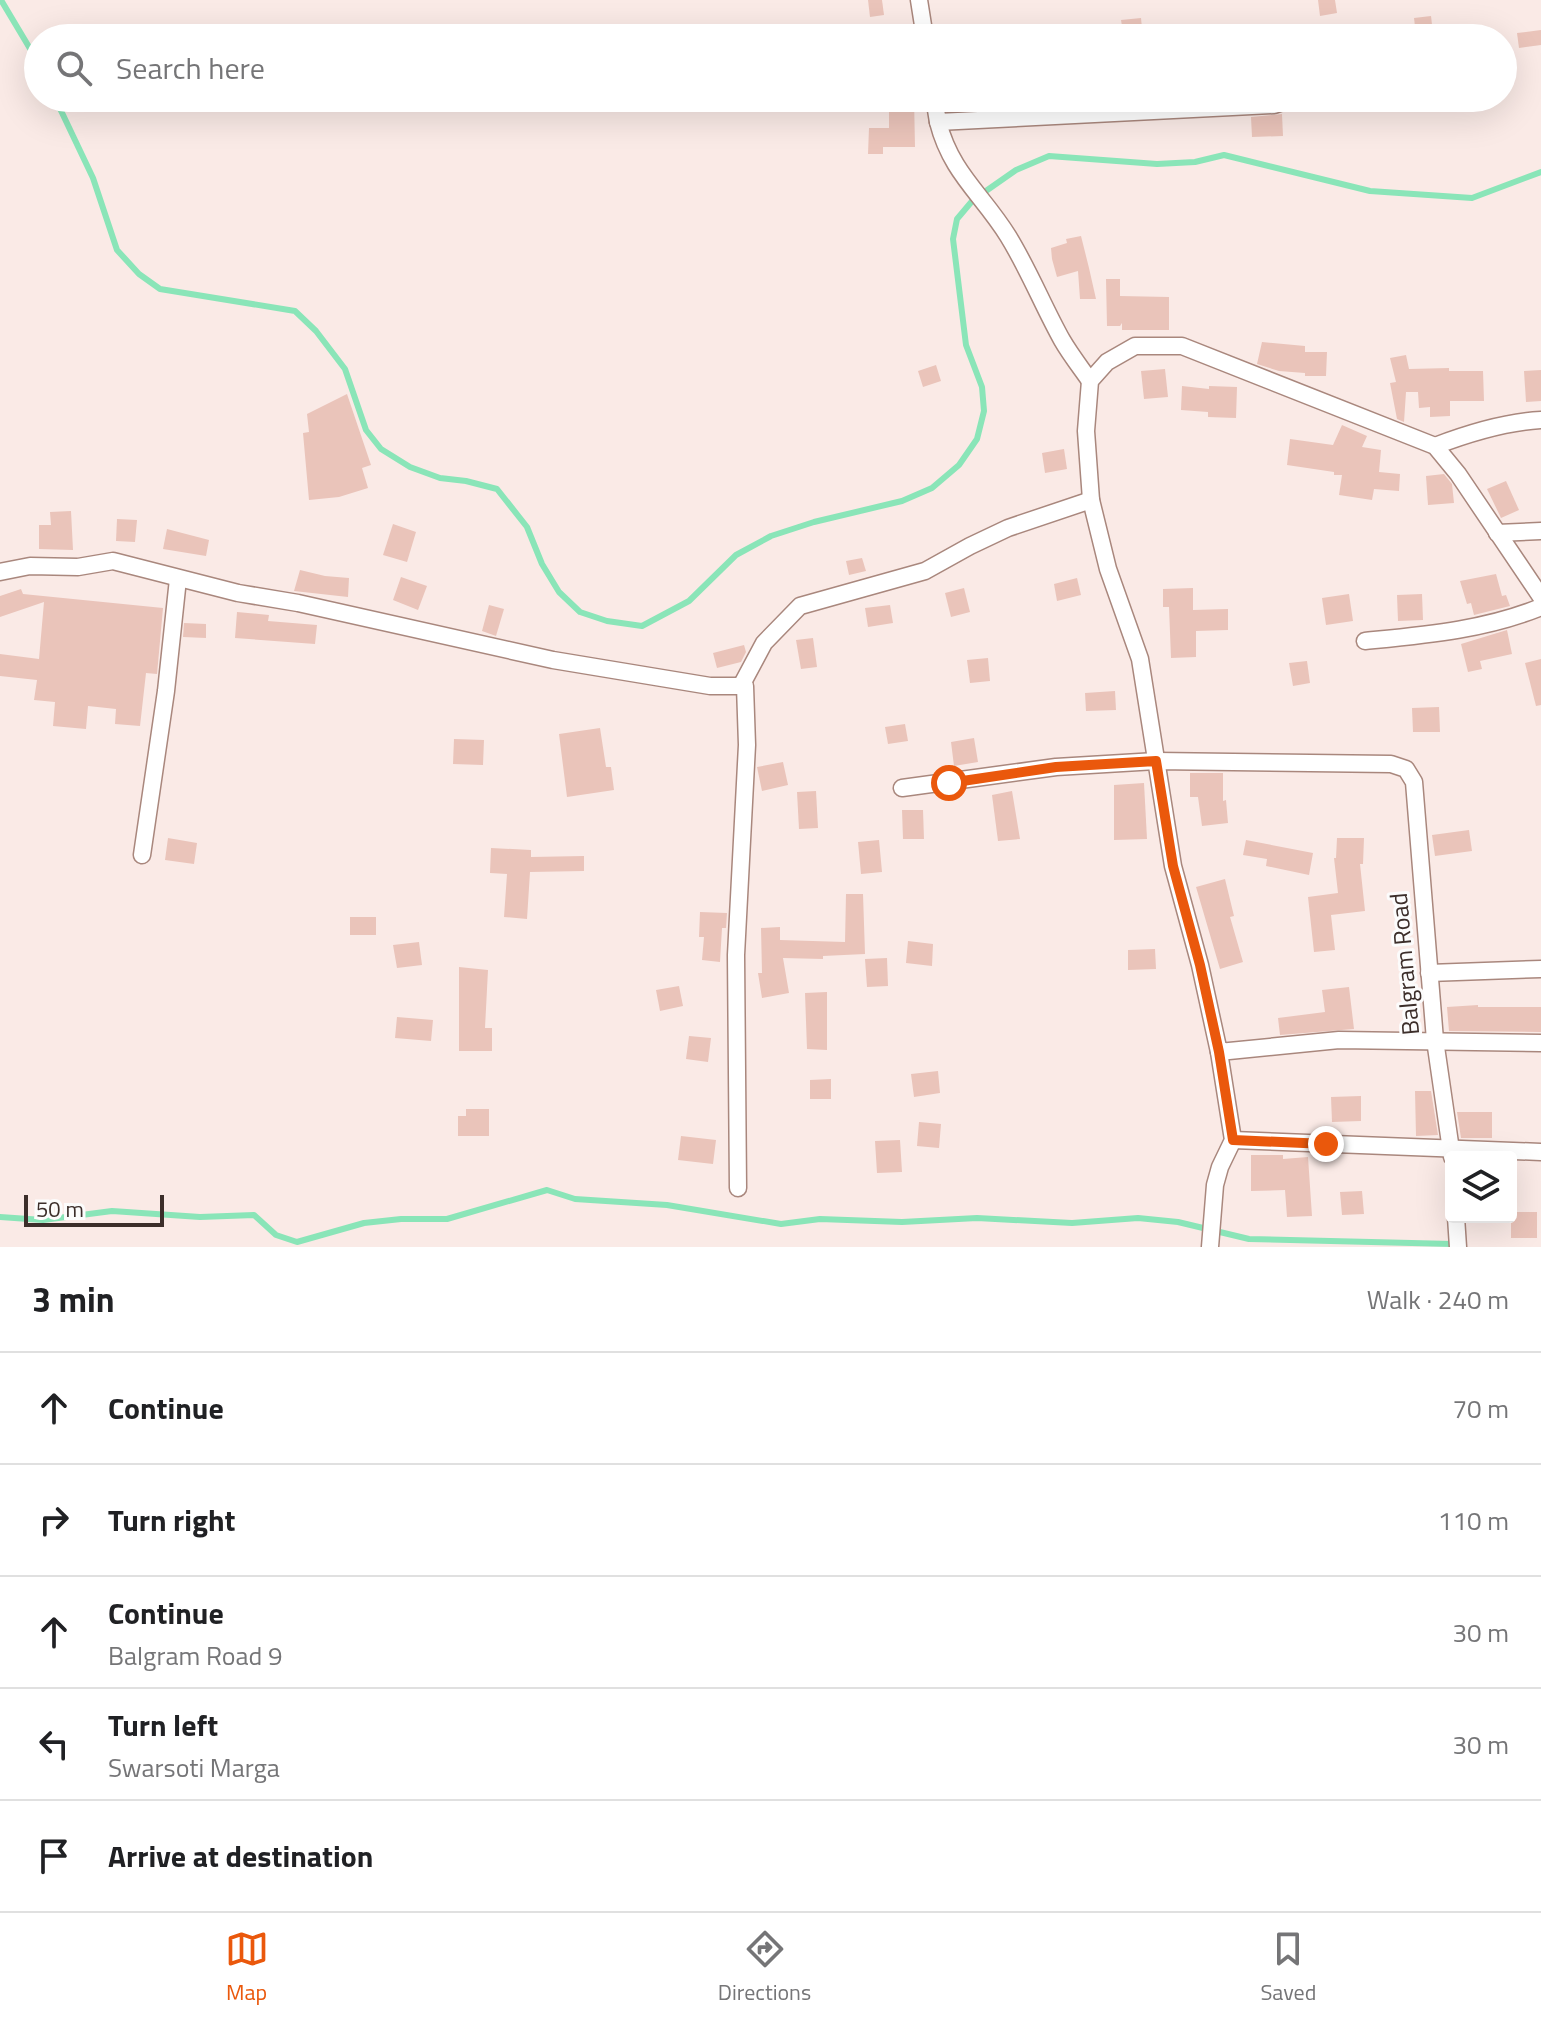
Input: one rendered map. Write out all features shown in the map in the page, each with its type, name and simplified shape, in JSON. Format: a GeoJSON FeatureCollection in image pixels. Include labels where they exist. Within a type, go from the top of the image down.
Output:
{"type":"FeatureCollection","features":[{"type":"Feature","properties":{"kind":"street"},"geometry":{"type":"LineString","coordinates":[[919,0],[923,24]]}},
{"type":"Feature","properties":{"kind":"street"},"geometry":{"type":"LineString","coordinates":[[936,112],[945,147],[959,173],[1005,232],[1063,341],[1090,381]]}},
{"type":"Feature","properties":{"kind":"street"},"geometry":{"type":"LineString","coordinates":[[938,122],[1136,112]]}},
{"type":"Feature","properties":{"kind":"street"},"geometry":{"type":"LineString","coordinates":[[1210,1247],[1220,1167],[1233,1140],[1219,1052],[1200,965],[1173,866],[1140,659],[1108,569],[1091,500],[1086,431],[1090,381],[1107,362],[1135,346],[1182,346],[1435,446],[1458,474],[1541,597]]}},
{"type":"Feature","properties":{"kind":"street"},"geometry":{"type":"LineString","coordinates":[[1435,446],[1469,433],[1519,421],[1541,420]]}},
{"type":"Feature","properties":{"kind":"street"},"geometry":{"type":"LineString","coordinates":[[741,686],[764,643],[800,606],[925,571],[1008,528],[1091,500]]}},
{"type":"Feature","properties":{"kind":"street"},"geometry":{"type":"LineString","coordinates":[[1497,533],[1541,531]]}},
{"type":"Feature","properties":{"kind":"street"},"geometry":{"type":"LineString","coordinates":[[0,572],[30,566],[78,567],[113,561],[178,579],[553,660],[710,686],[745,686],[747,745],[736,955],[738,1188]]}},
{"type":"Feature","properties":{"kind":"street"},"geometry":{"type":"LineString","coordinates":[[142,855],[166,691],[178,579]]}},
{"type":"Feature","properties":{"kind":"street"},"geometry":{"type":"LineString","coordinates":[[1365,641],[1451,632],[1519,616],[1541,607]]}},
{"type":"Feature","properties":{"kind":"street"},"geometry":{"type":"LineString","coordinates":[[902,788],[1056,767],[1156,761]]}},
{"type":"Feature","properties":{"kind":"street","name":"Balgram Road"},"geometry":{"type":"LineString","coordinates":[[1156,761],[1391,764],[1406,769],[1414,782],[1435,1040],[1452,1151]]}},
{"type":"Feature","properties":{"kind":"street"},"geometry":{"type":"LineString","coordinates":[[1429,973],[1541,969]]}},
{"type":"Feature","properties":{"kind":"street"},"geometry":{"type":"LineString","coordinates":[[1219,1052],[1339,1040],[1541,1043]]}},
{"type":"Feature","properties":{"kind":"street"},"geometry":{"type":"LineString","coordinates":[[1233,1140],[1445,1153]]}},
{"type":"Feature","properties":{"kind":"street"},"geometry":{"type":"LineString","coordinates":[[1517,1152],[1541,1152]]}},
{"type":"Feature","properties":{"kind":"street"},"geometry":{"type":"LineString","coordinates":[[1456,1223],[1458,1247]]}},
{"type":"Feature","properties":{"kind":"building"},"geometry":{"type":"Polygon","coordinates":[[[868,0],[882,0],[884,15],[870,17],[868,0]]]}},
{"type":"Feature","properties":{"kind":"building"},"geometry":{"type":"Polygon","coordinates":[[[1318,0],[1335,0],[1337,13],[1320,16],[1318,0]]]}},
{"type":"Feature","properties":{"kind":"building"},"geometry":{"type":"Polygon","coordinates":[[[1431,16],[1432,24],[1415,24],[1414,18],[1431,16]]]}},
{"type":"Feature","properties":{"kind":"building"},"geometry":{"type":"Polygon","coordinates":[[[1141,18],[1142,24],[1122,24],[1121,20],[1141,18]]]}},
{"type":"Feature","properties":{"kind":"building"},"geometry":{"type":"Polygon","coordinates":[[[1541,30],[1541,45],[1519,48],[1517,33],[1541,30]]]}},
{"type":"Feature","properties":{"kind":"building"},"geometry":{"type":"Polygon","coordinates":[[[889,112],[914,112],[915,147],[883,147],[883,154],[868,154],[869,128],[889,128],[889,112]]]}},
{"type":"Feature","properties":{"kind":"building"},"geometry":{"type":"Polygon","coordinates":[[[1282,114],[1283,136],[1252,137],[1251,117],[1282,114]]]}},
{"type":"Feature","properties":{"kind":"building"},"geometry":{"type":"Polygon","coordinates":[[[1081,236],[1096,299],[1080,299],[1078,271],[1057,277],[1052,259],[1051,248],[1067,243],[1066,239],[1081,236]]]}},
{"type":"Feature","properties":{"kind":"building"},"geometry":{"type":"Polygon","coordinates":[[[1106,279],[1120,279],[1120,296],[1169,297],[1169,330],[1122,330],[1122,323],[1120,326],[1107,326],[1106,279]]]}},
{"type":"Feature","properties":{"kind":"building"},"geometry":{"type":"Polygon","coordinates":[[[1262,342],[1305,346],[1305,352],[1327,352],[1326,376],[1305,376],[1305,373],[1279,371],[1257,364],[1262,342]]]}},
{"type":"Feature","properties":{"kind":"building"},"geometry":{"type":"Polygon","coordinates":[[[1406,355],[1409,369],[1483,371],[1484,401],[1450,401],[1450,416],[1430,417],[1430,407],[1419,408],[1418,392],[1406,392],[1404,422],[1397,419],[1390,383],[1396,382],[1390,358],[1406,355]]]}},
{"type":"Feature","properties":{"kind":"building"},"geometry":{"type":"Polygon","coordinates":[[[936,365],[941,381],[923,387],[918,371],[936,365]]]}},
{"type":"Feature","properties":{"kind":"building"},"geometry":{"type":"Polygon","coordinates":[[[1165,369],[1168,397],[1144,399],[1141,371],[1165,369]]]}},
{"type":"Feature","properties":{"kind":"building"},"geometry":{"type":"Polygon","coordinates":[[[1541,370],[1541,401],[1526,402],[1524,371],[1541,370]]]}},
{"type":"Feature","properties":{"kind":"building"},"geometry":{"type":"Polygon","coordinates":[[[1182,386],[1209,389],[1209,386],[1237,387],[1236,418],[1208,417],[1208,412],[1181,410],[1182,386]]]}},
{"type":"Feature","properties":{"kind":"building"},"geometry":{"type":"Polygon","coordinates":[[[347,394],[371,465],[362,468],[368,488],[339,497],[309,500],[303,433],[309,432],[307,414],[347,394]]]}},
{"type":"Feature","properties":{"kind":"building"},"geometry":{"type":"Polygon","coordinates":[[[1342,425],[1367,436],[1362,447],[1381,450],[1379,472],[1400,474],[1399,491],[1374,489],[1372,500],[1339,495],[1342,475],[1287,465],[1290,439],[1333,445],[1342,425]]]}},
{"type":"Feature","properties":{"kind":"building"},"geometry":{"type":"Polygon","coordinates":[[[1064,449],[1067,469],[1045,473],[1042,453],[1064,449]]]}},
{"type":"Feature","properties":{"kind":"building"},"geometry":{"type":"Polygon","coordinates":[[[1444,474],[1452,484],[1454,503],[1428,505],[1426,476],[1444,474]]]}},
{"type":"Feature","properties":{"kind":"building"},"geometry":{"type":"Polygon","coordinates":[[[1506,481],[1519,510],[1501,518],[1487,489],[1506,481]]]}},
{"type":"Feature","properties":{"kind":"building"},"geometry":{"type":"Polygon","coordinates":[[[71,511],[73,550],[39,549],[39,525],[51,525],[50,512],[71,511]]]}},
{"type":"Feature","properties":{"kind":"building"},"geometry":{"type":"Polygon","coordinates":[[[117,519],[137,520],[135,542],[116,541],[117,519]]]}},
{"type":"Feature","properties":{"kind":"building"},"geometry":{"type":"Polygon","coordinates":[[[393,524],[416,532],[407,562],[383,555],[393,524]]]}},
{"type":"Feature","properties":{"kind":"building"},"geometry":{"type":"Polygon","coordinates":[[[167,529],[209,540],[206,556],[163,549],[167,529]]]}},
{"type":"Feature","properties":{"kind":"building"},"geometry":{"type":"Polygon","coordinates":[[[862,558],[866,571],[849,575],[846,561],[862,558]]]}},
{"type":"Feature","properties":{"kind":"building"},"geometry":{"type":"Polygon","coordinates":[[[300,570],[349,578],[348,597],[294,591],[300,570]]]}},
{"type":"Feature","properties":{"kind":"building"},"geometry":{"type":"Polygon","coordinates":[[[1496,574],[1502,596],[1506,595],[1510,606],[1474,615],[1460,581],[1496,574]]]}},
{"type":"Feature","properties":{"kind":"building"},"geometry":{"type":"Polygon","coordinates":[[[401,577],[427,586],[418,610],[393,600],[401,577]]]}},
{"type":"Feature","properties":{"kind":"building"},"geometry":{"type":"Polygon","coordinates":[[[1077,578],[1081,595],[1057,601],[1054,584],[1077,578]]]}},
{"type":"Feature","properties":{"kind":"building"},"geometry":{"type":"Polygon","coordinates":[[[964,588],[970,612],[951,617],[945,593],[964,588]]]}},
{"type":"Feature","properties":{"kind":"building"},"geometry":{"type":"Polygon","coordinates":[[[1193,588],[1193,610],[1228,609],[1228,630],[1196,631],[1196,657],[1171,658],[1169,607],[1163,607],[1163,589],[1193,588]]]}},
{"type":"Feature","properties":{"kind":"building"},"geometry":{"type":"Polygon","coordinates":[[[21,589],[23,594],[163,608],[157,674],[146,673],[140,726],[115,724],[116,709],[88,706],[86,729],[53,726],[55,702],[34,700],[37,680],[0,676],[0,654],[39,659],[44,602],[0,617],[0,596],[21,589]]]}},
{"type":"Feature","properties":{"kind":"building"},"geometry":{"type":"Polygon","coordinates":[[[1349,594],[1353,621],[1326,625],[1322,598],[1349,594]]]}},
{"type":"Feature","properties":{"kind":"building"},"geometry":{"type":"Polygon","coordinates":[[[1422,594],[1423,620],[1398,621],[1397,595],[1422,594]]]}},
{"type":"Feature","properties":{"kind":"building"},"geometry":{"type":"Polygon","coordinates":[[[489,605],[504,609],[496,636],[482,631],[489,605]]]}},
{"type":"Feature","properties":{"kind":"building"},"geometry":{"type":"Polygon","coordinates":[[[890,605],[893,623],[868,627],[865,608],[890,605]]]}},
{"type":"Feature","properties":{"kind":"building"},"geometry":{"type":"Polygon","coordinates":[[[237,612],[269,615],[268,621],[317,625],[315,644],[235,638],[237,612]]]}},
{"type":"Feature","properties":{"kind":"building"},"geometry":{"type":"Polygon","coordinates":[[[184,623],[206,624],[206,638],[183,637],[184,623]]]}},
{"type":"Feature","properties":{"kind":"building"},"geometry":{"type":"Polygon","coordinates":[[[1507,630],[1512,654],[1480,661],[1482,669],[1468,672],[1461,644],[1507,630]]]}},
{"type":"Feature","properties":{"kind":"building"},"geometry":{"type":"Polygon","coordinates":[[[813,638],[817,667],[801,669],[796,640],[813,638]]]}},
{"type":"Feature","properties":{"kind":"building"},"geometry":{"type":"Polygon","coordinates":[[[744,645],[746,652],[741,662],[717,668],[713,653],[744,645]]]}},
{"type":"Feature","properties":{"kind":"building"},"geometry":{"type":"Polygon","coordinates":[[[988,658],[990,681],[970,683],[967,660],[988,658]]]}},
{"type":"Feature","properties":{"kind":"building"},"geometry":{"type":"Polygon","coordinates":[[[1541,659],[1541,705],[1536,706],[1525,663],[1541,659]]]}},
{"type":"Feature","properties":{"kind":"building"},"geometry":{"type":"Polygon","coordinates":[[[1307,661],[1310,683],[1293,686],[1289,663],[1307,661]]]}},
{"type":"Feature","properties":{"kind":"building"},"geometry":{"type":"Polygon","coordinates":[[[1115,691],[1116,710],[1086,711],[1085,693],[1115,691]]]}},
{"type":"Feature","properties":{"kind":"building"},"geometry":{"type":"Polygon","coordinates":[[[1439,707],[1440,732],[1413,732],[1412,708],[1439,707]]]}},
{"type":"Feature","properties":{"kind":"building"},"geometry":{"type":"Polygon","coordinates":[[[905,724],[908,741],[888,744],[885,727],[905,724]]]}},
{"type":"Feature","properties":{"kind":"building"},"geometry":{"type":"Polygon","coordinates":[[[600,728],[606,767],[611,767],[614,790],[567,797],[559,734],[600,728]]]}},
{"type":"Feature","properties":{"kind":"building"},"geometry":{"type":"Polygon","coordinates":[[[974,738],[978,762],[954,766],[951,742],[974,738]]]}},
{"type":"Feature","properties":{"kind":"building"},"geometry":{"type":"Polygon","coordinates":[[[454,739],[484,740],[483,765],[453,764],[454,739]]]}},
{"type":"Feature","properties":{"kind":"building"},"geometry":{"type":"Polygon","coordinates":[[[783,762],[788,785],[762,791],[757,767],[783,762]]]}},
{"type":"Feature","properties":{"kind":"building"},"geometry":{"type":"Polygon","coordinates":[[[1190,773],[1223,773],[1223,801],[1226,800],[1228,823],[1202,826],[1198,797],[1190,797],[1190,773]]]}},
{"type":"Feature","properties":{"kind":"building"},"geometry":{"type":"Polygon","coordinates":[[[1144,783],[1147,839],[1114,840],[1114,785],[1144,783]]]}},
{"type":"Feature","properties":{"kind":"building"},"geometry":{"type":"Polygon","coordinates":[[[816,791],[818,828],[799,829],[797,792],[816,791]]]}},
{"type":"Feature","properties":{"kind":"building"},"geometry":{"type":"Polygon","coordinates":[[[1012,791],[1020,839],[998,841],[992,795],[1012,791]]]}},
{"type":"Feature","properties":{"kind":"building"},"geometry":{"type":"Polygon","coordinates":[[[902,810],[923,810],[924,839],[903,839],[902,810]]]}},
{"type":"Feature","properties":{"kind":"building"},"geometry":{"type":"Polygon","coordinates":[[[1469,830],[1472,851],[1435,856],[1432,835],[1469,830]]]}},
{"type":"Feature","properties":{"kind":"building"},"geometry":{"type":"Polygon","coordinates":[[[168,838],[197,843],[194,864],[165,860],[168,838]]]}},
{"type":"Feature","properties":{"kind":"building"},"geometry":{"type":"Polygon","coordinates":[[[1337,838],[1364,838],[1363,864],[1360,864],[1365,911],[1331,915],[1335,950],[1314,952],[1308,897],[1338,893],[1334,858],[1337,838]]]}},
{"type":"Feature","properties":{"kind":"building"},"geometry":{"type":"Polygon","coordinates":[[[879,840],[882,872],[861,874],[858,842],[879,840]]]}},
{"type":"Feature","properties":{"kind":"building"},"geometry":{"type":"Polygon","coordinates":[[[1246,840],[1313,853],[1309,875],[1266,866],[1267,859],[1243,855],[1246,840]]]}},
{"type":"Feature","properties":{"kind":"building"},"geometry":{"type":"Polygon","coordinates":[[[491,848],[531,850],[531,857],[584,856],[584,871],[530,872],[527,919],[504,917],[507,874],[490,873],[491,848]]]}},
{"type":"Feature","properties":{"kind":"building"},"geometry":{"type":"Polygon","coordinates":[[[1225,879],[1234,916],[1230,917],[1243,962],[1220,969],[1196,887],[1225,879]]]}},
{"type":"Feature","properties":{"kind":"building"},"geometry":{"type":"Polygon","coordinates":[[[846,894],[863,894],[865,954],[823,956],[823,959],[783,958],[789,993],[762,998],[758,973],[762,973],[761,928],[780,927],[780,940],[845,942],[846,894]]]}},
{"type":"Feature","properties":{"kind":"building"},"geometry":{"type":"Polygon","coordinates":[[[700,912],[727,913],[726,928],[722,928],[720,962],[702,960],[704,937],[699,937],[700,912]]]}},
{"type":"Feature","properties":{"kind":"building"},"geometry":{"type":"Polygon","coordinates":[[[350,917],[376,917],[376,935],[350,935],[350,917]]]}},
{"type":"Feature","properties":{"kind":"building"},"geometry":{"type":"Polygon","coordinates":[[[908,941],[933,944],[932,966],[906,963],[908,941]]]}},
{"type":"Feature","properties":{"kind":"building"},"geometry":{"type":"Polygon","coordinates":[[[419,942],[422,965],[397,968],[393,945],[419,942]]]}},
{"type":"Feature","properties":{"kind":"building"},"geometry":{"type":"Polygon","coordinates":[[[1155,949],[1156,969],[1128,970],[1128,950],[1155,949]]]}},
{"type":"Feature","properties":{"kind":"building"},"geometry":{"type":"Polygon","coordinates":[[[887,958],[888,986],[867,987],[865,959],[887,958]]]}},
{"type":"Feature","properties":{"kind":"building"},"geometry":{"type":"Polygon","coordinates":[[[459,967],[488,970],[485,1028],[492,1028],[492,1051],[459,1051],[459,967]]]}},
{"type":"Feature","properties":{"kind":"building"},"geometry":{"type":"Polygon","coordinates":[[[679,986],[683,1006],[660,1011],[656,990],[679,986]]]}},
{"type":"Feature","properties":{"kind":"building"},"geometry":{"type":"Polygon","coordinates":[[[1349,987],[1354,1029],[1280,1035],[1278,1018],[1325,1012],[1322,990],[1349,987]]]}},
{"type":"Feature","properties":{"kind":"building"},"geometry":{"type":"Polygon","coordinates":[[[827,992],[827,1050],[807,1049],[805,993],[827,992]]]}},
{"type":"Feature","properties":{"kind":"building"},"geometry":{"type":"Polygon","coordinates":[[[1447,1007],[1541,1007],[1541,1032],[1449,1031],[1447,1007]]]}},
{"type":"Feature","properties":{"kind":"building"},"geometry":{"type":"Polygon","coordinates":[[[397,1017],[433,1020],[431,1041],[395,1038],[397,1017]]]}},
{"type":"Feature","properties":{"kind":"building"},"geometry":{"type":"Polygon","coordinates":[[[689,1036],[711,1038],[708,1062],[686,1059],[689,1036]]]}},
{"type":"Feature","properties":{"kind":"building"},"geometry":{"type":"Polygon","coordinates":[[[938,1071],[940,1093],[914,1097],[911,1074],[938,1071]]]}},
{"type":"Feature","properties":{"kind":"building"},"geometry":{"type":"Polygon","coordinates":[[[831,1079],[831,1099],[810,1099],[810,1080],[831,1079]]]}},
{"type":"Feature","properties":{"kind":"building"},"geometry":{"type":"Polygon","coordinates":[[[1415,1091],[1431,1091],[1438,1135],[1416,1136],[1415,1091]]]}},
{"type":"Feature","properties":{"kind":"building"},"geometry":{"type":"Polygon","coordinates":[[[1361,1096],[1361,1121],[1332,1122],[1331,1097],[1361,1096]]]}},
{"type":"Feature","properties":{"kind":"building"},"geometry":{"type":"Polygon","coordinates":[[[466,1109],[489,1109],[489,1136],[458,1136],[458,1116],[466,1116],[466,1109]]]}},
{"type":"Feature","properties":{"kind":"building"},"geometry":{"type":"Polygon","coordinates":[[[1457,1112],[1492,1112],[1492,1138],[1461,1138],[1457,1112]]]}},
{"type":"Feature","properties":{"kind":"building"},"geometry":{"type":"Polygon","coordinates":[[[919,1122],[941,1124],[939,1148],[917,1146],[919,1122]]]}},
{"type":"Feature","properties":{"kind":"building"},"geometry":{"type":"Polygon","coordinates":[[[681,1136],[716,1140],[713,1164],[678,1160],[681,1136]]]}},
{"type":"Feature","properties":{"kind":"building"},"geometry":{"type":"Polygon","coordinates":[[[900,1140],[902,1172],[877,1173],[875,1141],[900,1140]]]}},
{"type":"Feature","properties":{"kind":"building"},"geometry":{"type":"Polygon","coordinates":[[[1251,1155],[1283,1155],[1283,1159],[1308,1157],[1312,1216],[1287,1217],[1285,1190],[1251,1191],[1251,1155]]]}},
{"type":"Feature","properties":{"kind":"building"},"geometry":{"type":"Polygon","coordinates":[[[1362,1191],[1364,1214],[1342,1215],[1340,1192],[1362,1191]]]}},
{"type":"Feature","properties":{"kind":"building"},"geometry":{"type":"Polygon","coordinates":[[[1517,1212],[1537,1212],[1537,1238],[1511,1238],[1511,1223],[1517,1223],[1517,1212]]]}},
{"type":"Feature","properties":{"kind":"waterway"},"geometry":{"type":"LineString","coordinates":[[1,0],[24,39]]}},
{"type":"Feature","properties":{"kind":"waterway"},"geometry":{"type":"LineString","coordinates":[[62,112],[93,178],[117,250],[139,274],[160,289],[295,311],[316,331],[345,369],[366,430],[381,449],[410,467],[440,478],[497,489],[527,527],[542,564],[559,592],[580,612],[607,621],[642,626],[689,601],[736,555],[771,536],[814,522],[902,501],[932,488],[959,465],[977,439],[984,411],[982,387],[966,345],[953,239],[957,219],[973,200],[1016,170],[1049,156],[1157,164],[1195,162],[1224,155],[1370,191],[1472,198],[1541,172]]}},
{"type":"Feature","properties":{"kind":"waterway"},"geometry":{"type":"LineString","coordinates":[[0,1217],[43,1220],[112,1211],[200,1217],[254,1215],[276,1235],[297,1242],[364,1223],[447,1219],[547,1190],[575,1199],[667,1205],[781,1224],[820,1219],[902,1222],[977,1218],[1072,1223],[1138,1218],[1178,1222],[1249,1239],[1452,1244]]}},
{"type":"Feature","properties":{"kind":"route"},"geometry":{"type":"LineString","coordinates":[[949,783],[1056,767],[1156,761],[1167,838],[1200,965],[1219,1052],[1233,1140],[1326,1144]]}}]}
